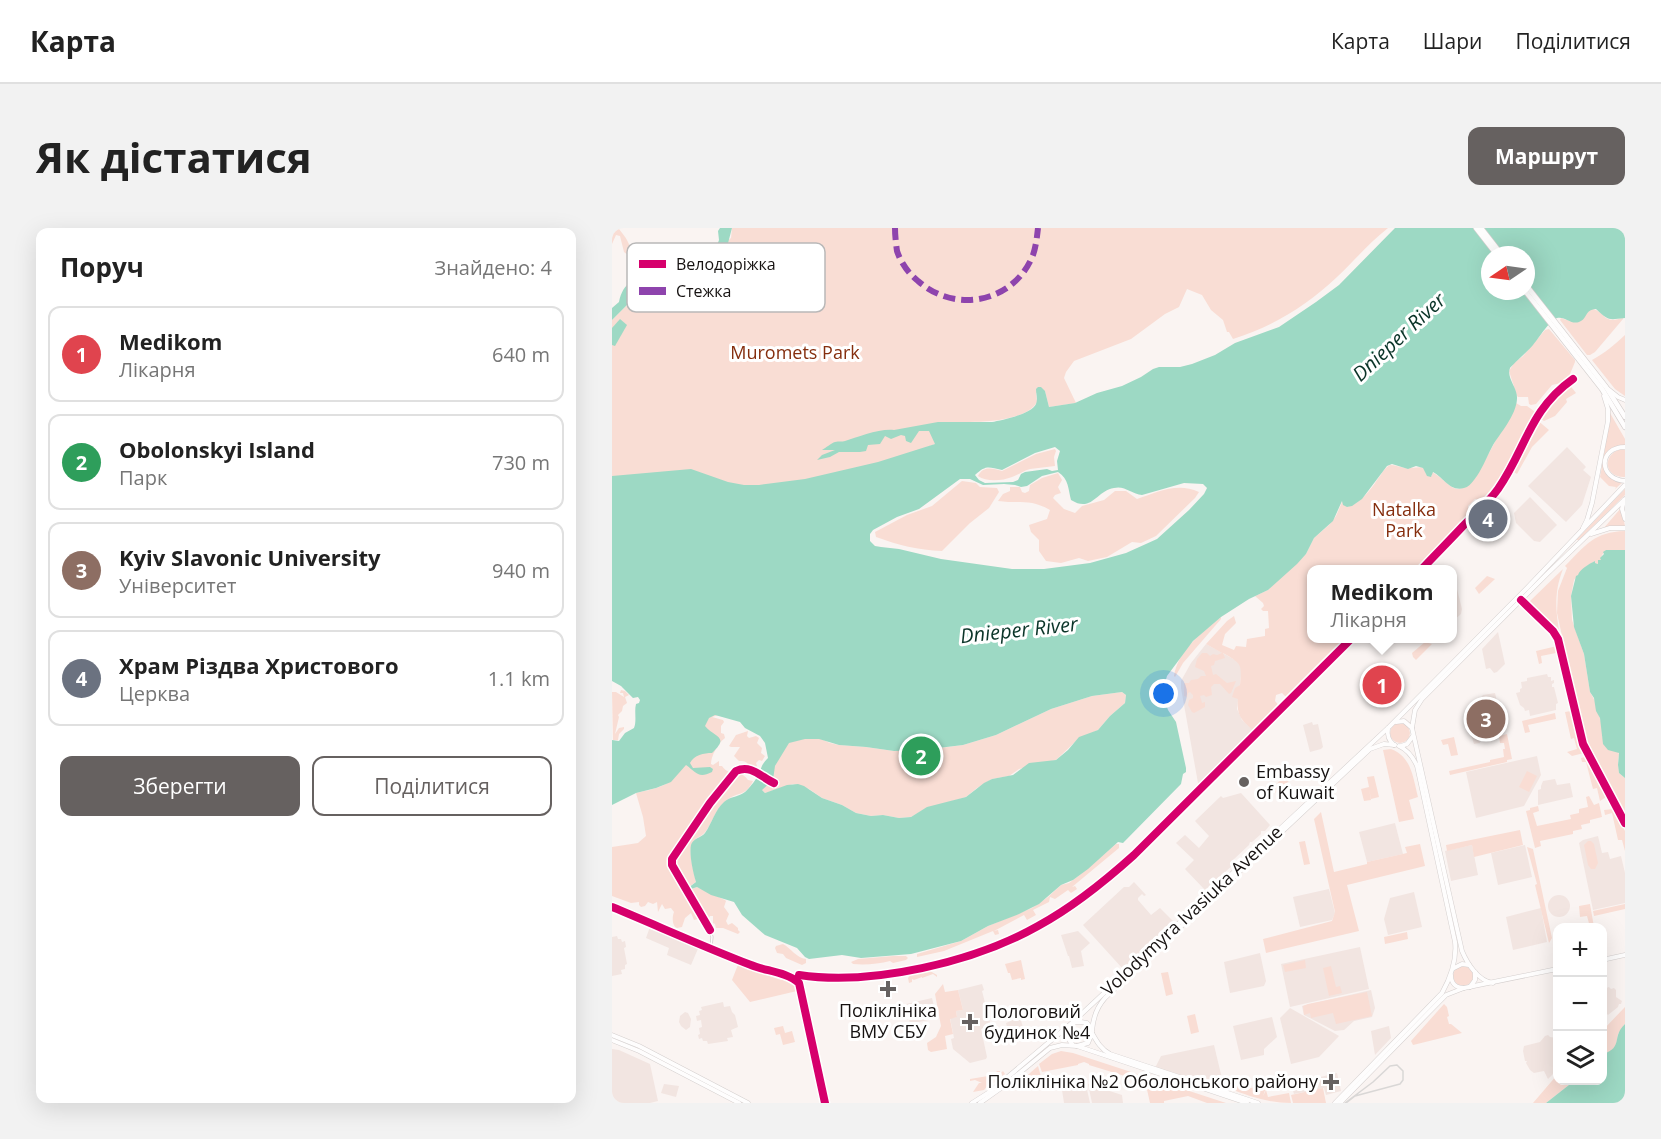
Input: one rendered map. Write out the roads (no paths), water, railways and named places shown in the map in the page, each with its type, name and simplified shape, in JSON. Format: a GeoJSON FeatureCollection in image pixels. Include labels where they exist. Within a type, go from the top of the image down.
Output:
{"type":"FeatureCollection","features":[{"type":"Feature","properties":{"kind":"main road"},"geometry":{"type":"LineString","coordinates":[[1476,228],[1490,246]]}},
{"type":"Feature","properties":{"kind":"main road"},"geometry":{"type":"LineString","coordinates":[[1481,228],[1495,246]]}},
{"type":"Feature","properties":{"kind":"main road"},"geometry":{"type":"LineString","coordinates":[[1535,297],[1625,417]]}},
{"type":"Feature","properties":{"kind":"main road"},"geometry":{"type":"LineString","coordinates":[[1533,300],[1591,371]]}},
{"type":"Feature","properties":{"kind":"main road"},"geometry":{"type":"LineString","coordinates":[[1604,388],[1625,400]]}},
{"type":"Feature","properties":{"kind":"main road"},"geometry":{"type":"LineString","coordinates":[[1604,388],[1625,427]]}},
{"type":"Feature","properties":{"kind":"main road"},"geometry":{"type":"LineString","coordinates":[[1581,532],[1592,502],[1608,420],[1604,388]]}},
{"type":"Feature","properties":{"kind":"main road"},"geometry":{"type":"LineString","coordinates":[[1625,447],[1609,452],[1605,469],[1610,476],[1625,483]]}},
{"type":"Feature","properties":{"kind":"main road","name":"Volodymyra Ivasiuka Avenue"},"geometry":{"type":"LineString","coordinates":[[1413,731],[1413,716],[1418,704],[1625,483]]}},
{"type":"Feature","properties":{"kind":"main road"},"geometry":{"type":"LineString","coordinates":[[1624,499],[1622,509],[1625,519]]}},
{"type":"Feature","properties":{"kind":"main road","name":"Volodymyra Ivasiuka Avenue"},"geometry":{"type":"LineString","coordinates":[[1092,1032],[1097,1008],[1105,998],[1624,499]]}},
{"type":"Feature","properties":{"kind":"main road"},"geometry":{"type":"LineString","coordinates":[[1588,536],[1610,528],[1625,528]]}},
{"type":"Feature","properties":{"kind":"main road"},"geometry":{"type":"LineString","coordinates":[[1574,539],[1581,542]]}},
{"type":"Feature","properties":{"kind":"main road"},"geometry":{"type":"LineString","coordinates":[[1560,553],[1561,562]]}},
{"type":"Feature","properties":{"kind":"main road"},"geometry":{"type":"LineString","coordinates":[[1335,1103],[1438,997],[1452,972],[1456,957],[1455,942],[1417,766],[1405,749],[1389,739],[1391,725],[1400,721],[1404,721],[1413,731],[1459,941],[1473,969],[1482,980],[1492,983]]}},
{"type":"Feature","properties":{"kind":"main road"},"geometry":{"type":"LineString","coordinates":[[1397,746],[1407,744],[1412,738],[1413,731]]}},
{"type":"Feature","properties":{"kind":"main road","name":"Volodymyra Ivasiuka Avenue"},"geometry":{"type":"LineString","coordinates":[[972,1103],[991,1091],[1072,1024],[1370,749],[1384,744],[1397,746]]}},
{"type":"Feature","properties":{"kind":"main road"},"geometry":{"type":"LineString","coordinates":[[1607,959],[1625,955]]}},
{"type":"Feature","properties":{"kind":"main road"},"geometry":{"type":"LineString","coordinates":[[1467,964],[1473,969],[1476,975],[1474,982],[1465,988],[1457,987],[1453,983],[1452,972],[1457,966],[1467,964]]}},
{"type":"Feature","properties":{"kind":"main road"},"geometry":{"type":"LineString","coordinates":[[1340,1103],[1446,995],[1465,988],[1553,970]]}},
{"type":"Feature","properties":{"kind":"main road"},"geometry":{"type":"LineString","coordinates":[[1075,1046],[1068,1038],[1068,1029],[1072,1024],[1084,1022],[1090,1026],[1098,1044],[1110,1054],[1258,1103]]}},
{"type":"Feature","properties":{"kind":"main road"},"geometry":{"type":"LineString","coordinates":[[1075,1046],[1088,1043],[1092,1032]]}},
{"type":"Feature","properties":{"kind":"main road"},"geometry":{"type":"LineString","coordinates":[[612,1037],[739,1103]]}},
{"type":"Feature","properties":{"kind":"main road"},"geometry":{"type":"LineString","coordinates":[[612,1037],[639,1046],[748,1103]]}},
{"type":"Feature","properties":{"kind":"main road"},"geometry":{"type":"LineString","coordinates":[[980,1103],[1050,1048],[1060,1045],[1075,1046],[1247,1103]]}},
{"type":"Feature","properties":{"kind":"street"},"geometry":{"type":"LineString","coordinates":[[1521,600],[1553,631],[1558,639],[1583,744],[1625,823]]}},
{"type":"Feature","properties":{"kind":"street"},"geometry":{"type":"LineString","coordinates":[[612,907],[753,966],[792,978],[799,983],[825,1103]]}},
{"type":"Feature","properties":{"kind":"street"},"geometry":{"type":"LineString","coordinates":[[710,930],[711,948]]}},
{"type":"Feature","properties":{"kind":"water"},"geometry":{"type":"Polygon","coordinates":[[[720,228],[732,228],[728,243],[718,243],[720,228]]]}},
{"type":"Feature","properties":{"kind":"water","name":"Dnieper River"},"geometry":{"type":"Polygon","coordinates":[[[1395,228],[1625,228],[1625,318],[1609,319],[1596,309],[1590,311],[1579,322],[1557,318],[1551,322],[1510,368],[1510,376],[1517,395],[1516,405],[1511,418],[1471,484],[1459,489],[1433,472],[1431,477],[1427,476],[1423,468],[1416,466],[1408,469],[1392,464],[1387,466],[1362,499],[1347,507],[1342,501],[1333,521],[1314,538],[1306,554],[1297,564],[1268,590],[1221,617],[1193,641],[1167,676],[1163,690],[1168,710],[1176,722],[1186,768],[1181,784],[1123,843],[1118,842],[1073,880],[1061,885],[1039,904],[988,926],[961,941],[911,954],[861,958],[842,955],[809,959],[797,948],[765,935],[742,915],[734,902],[711,895],[697,887],[688,888],[696,882],[691,858],[692,843],[705,833],[724,802],[743,794],[748,789],[768,758],[765,743],[760,736],[745,728],[740,722],[715,715],[709,718],[705,726],[719,738],[720,743],[712,753],[700,755],[690,763],[693,768],[710,767],[713,769],[712,772],[700,775],[686,765],[671,782],[636,793],[612,805],[612,740],[619,741],[625,733],[634,728],[636,704],[640,700],[638,697],[633,698],[612,681],[612,476],[691,469],[728,482],[759,485],[805,479],[878,462],[935,444],[929,431],[919,431],[911,443],[906,441],[905,436],[901,435],[891,439],[885,436],[880,444],[868,445],[866,451],[839,452],[817,460],[822,455],[835,450],[822,450],[833,443],[876,432],[938,422],[992,422],[1016,416],[1033,408],[1037,402],[1036,389],[1038,387],[1045,391],[1049,407],[1075,403],[1097,393],[1122,386],[1153,369],[1180,367],[1215,355],[1235,343],[1279,327],[1339,285],[1395,228]],[[1055,447],[1035,453],[1002,470],[987,468],[975,475],[985,483],[1013,482],[1025,472],[1058,470],[1057,461],[1060,451],[1055,447]],[[1058,472],[1042,476],[1027,486],[1021,487],[1004,484],[983,485],[970,479],[960,479],[919,509],[897,517],[873,530],[870,534],[870,541],[875,546],[941,559],[1012,569],[1044,569],[1090,563],[1126,553],[1157,539],[1189,510],[1207,488],[1203,484],[1184,483],[1142,495],[1118,487],[1084,504],[1071,500],[1066,481],[1058,472]],[[1122,692],[1092,696],[1051,709],[996,735],[963,745],[894,751],[839,745],[819,739],[805,739],[789,743],[775,766],[773,780],[762,790],[765,793],[787,785],[798,784],[856,813],[871,816],[911,817],[927,807],[966,797],[984,783],[1013,775],[1029,763],[1056,760],[1079,737],[1098,730],[1125,703],[1126,695],[1122,692]]]}},
{"type":"Feature","properties":{"kind":"water"},"geometry":{"type":"Polygon","coordinates":[[[627,285],[627,305],[612,320],[612,308],[619,302],[627,285]]]}},
{"type":"Feature","properties":{"kind":"water"},"geometry":{"type":"Polygon","coordinates":[[[620,319],[627,325],[615,346],[612,345],[612,328],[620,319]]]}},
{"type":"Feature","properties":{"kind":"water"},"geometry":{"type":"Polygon","coordinates":[[[1606,550],[1625,550],[1625,778],[1619,773],[1619,753],[1608,750],[1603,744],[1600,718],[1590,692],[1584,654],[1574,627],[1571,596],[1576,576],[1593,562],[1598,564],[1598,560],[1601,560],[1606,550]]]}},
{"type":"Feature","properties":{"kind":"water"},"geometry":{"type":"Polygon","coordinates":[[[1625,1024],[1625,1103],[1546,1103],[1569,1085],[1607,1085],[1607,1052],[1615,1045],[1625,1024]]]}},
{"type":"Feature","properties":{"kind":"tram line"},"geometry":{"type":"LineString","coordinates":[[1345,1103],[1390,1066],[1397,1065],[1403,1071],[1403,1080],[1400,1084],[1355,1096],[1346,1103]]}},
{"type":"Feature","properties":{"kind":"place","name":"Храм Різдва Христового"},"geometry":{"type":"Point","coordinates":[1488,519]}},
{"type":"Feature","properties":{"kind":"place","name":"Medikom"},"geometry":{"type":"Point","coordinates":[1382,685]}},
{"type":"Feature","properties":{"kind":"place","name":"Kyiv Slavonic University"},"geometry":{"type":"Point","coordinates":[1486,719]}},
{"type":"Feature","properties":{"kind":"place","name":"Obolonskyi Island"},"geometry":{"type":"Point","coordinates":[921,756]}},
{"type":"Feature","properties":{"kind":"place","name":"Embassy of Kuwait"},"geometry":{"type":"Point","coordinates":[1244,782]}},
{"type":"Feature","properties":{"kind":"place","name":"Поліклініка ВМУ СБУ"},"geometry":{"type":"Point","coordinates":[888,989]}},
{"type":"Feature","properties":{"kind":"place","name":"Пологовий будинок №4"},"geometry":{"type":"Point","coordinates":[970,1022]}},
{"type":"Feature","properties":{"kind":"place","name":"Поліклініка №2 Оболонського району"},"geometry":{"type":"Point","coordinates":[1331,1082]}},
{"type":"Feature","properties":{"kind":"park label","name":"Muromets Park"},"geometry":{"type":"Point","coordinates":[795,353]}},
{"type":"Feature","properties":{"kind":"park label","name":"Natalka Park"},"geometry":{"type":"Point","coordinates":[1404,520]}}]}
